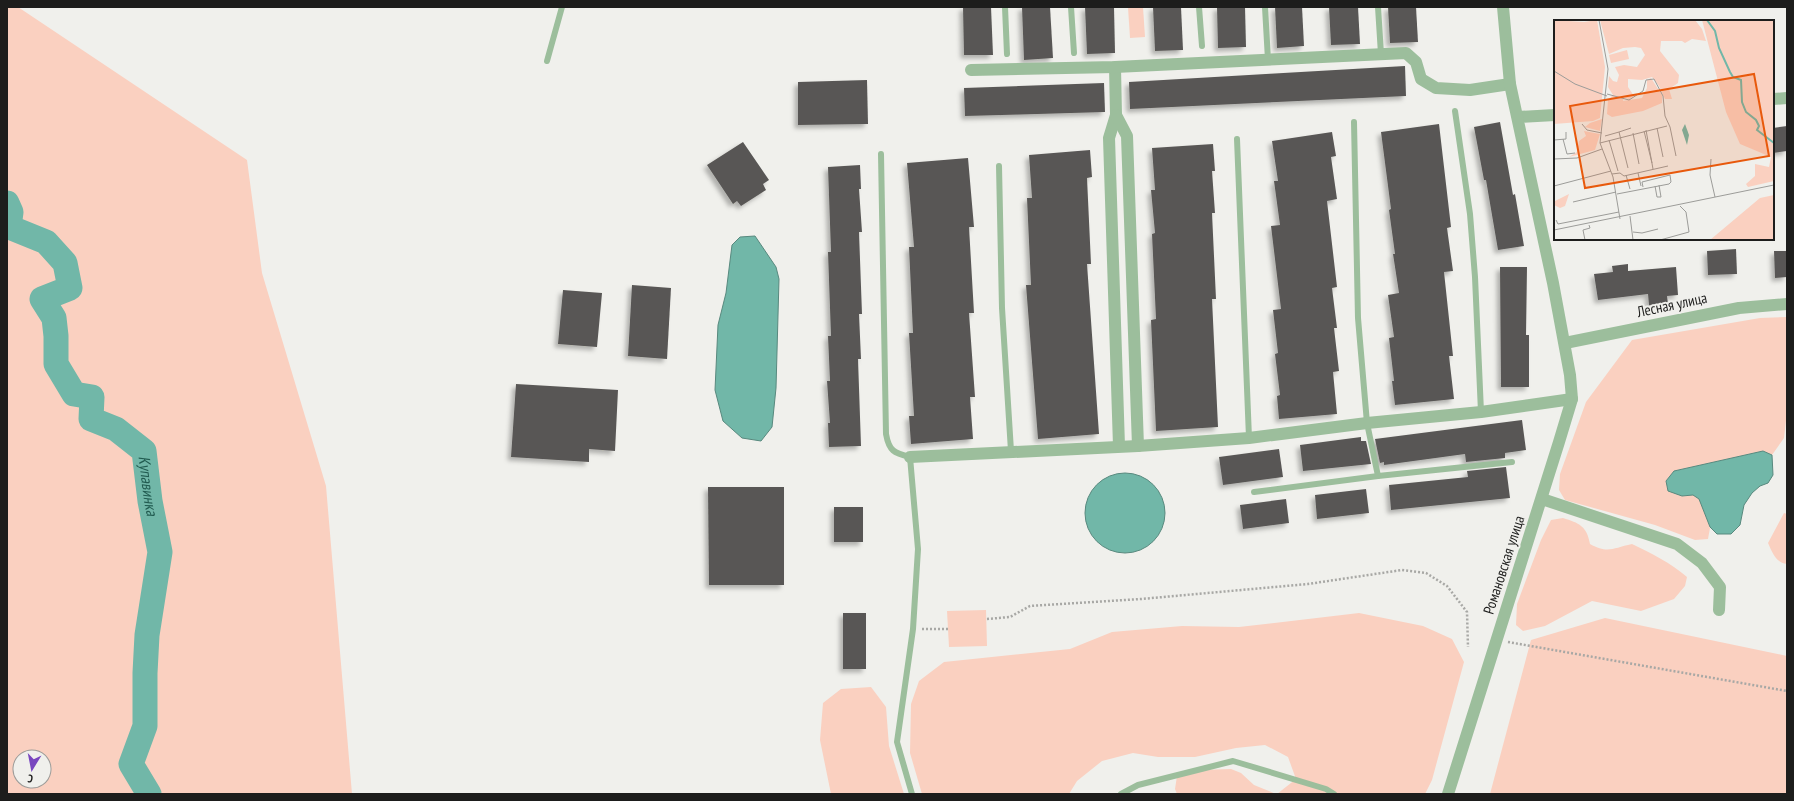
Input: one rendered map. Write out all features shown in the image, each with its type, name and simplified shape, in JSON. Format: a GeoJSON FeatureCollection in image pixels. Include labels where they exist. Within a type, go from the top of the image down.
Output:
{"type":"FeatureCollection","features":[{"type":"Feature","properties":{"kind":"street","name":"Романовская улица"},"geometry":{"type":"LineString","coordinates":[[1448,794],[1542,499],[1572,399],[1565,343],[1510,84],[1503,7]]}},
{"type":"Feature","properties":{"kind":"street"},"geometry":{"type":"LineString","coordinates":[[971,70],[1115,67],[1406,53],[1416,62],[1421,79],[1436,88],[1470,90],[1510,84]]}},
{"type":"Feature","properties":{"kind":"street"},"geometry":{"type":"LineString","coordinates":[[1115,67],[1116,115],[1109,138],[1119,446]]}},
{"type":"Feature","properties":{"kind":"street"},"geometry":{"type":"LineString","coordinates":[[1774,98],[1787,98]]}},
{"type":"Feature","properties":{"kind":"street"},"geometry":{"type":"LineString","coordinates":[[1116,115],[1127,136],[1138,446]]}},
{"type":"Feature","properties":{"kind":"street"},"geometry":{"type":"LineString","coordinates":[[1518,118],[1554,115]]}},
{"type":"Feature","properties":{"kind":"street"},"geometry":{"type":"LineString","coordinates":[[1111,218],[1129,217]]}},
{"type":"Feature","properties":{"kind":"street","name":"Лесная улица"},"geometry":{"type":"LineString","coordinates":[[1565,343],[1739,308],[1787,304]]}},
{"type":"Feature","properties":{"kind":"street"},"geometry":{"type":"LineString","coordinates":[[1115,340],[1134,338]]}},
{"type":"Feature","properties":{"kind":"street"},"geometry":{"type":"LineString","coordinates":[[910,456],[1138,446],[1249,438],[1367,423],[1481,412],[1572,399]]}},
{"type":"Feature","properties":{"kind":"street"},"geometry":{"type":"LineString","coordinates":[[1542,499],[1677,544],[1702,563],[1720,588],[1719,610]]}},
{"type":"Feature","properties":{"kind":"lane"},"geometry":{"type":"LineString","coordinates":[[547,61],[562,7]]}},
{"type":"Feature","properties":{"kind":"lane"},"geometry":{"type":"LineString","coordinates":[[1005,7],[1007,54]]}},
{"type":"Feature","properties":{"kind":"lane"},"geometry":{"type":"LineString","coordinates":[[1071,7],[1074,53]]}},
{"type":"Feature","properties":{"kind":"lane"},"geometry":{"type":"LineString","coordinates":[[1199,7],[1202,46]]}},
{"type":"Feature","properties":{"kind":"lane"},"geometry":{"type":"LineString","coordinates":[[1265,7],[1268,60]]}},
{"type":"Feature","properties":{"kind":"lane"},"geometry":{"type":"LineString","coordinates":[[1378,7],[1381,54]]}},
{"type":"Feature","properties":{"kind":"lane"},"geometry":{"type":"LineString","coordinates":[[1454,111],[1470,214],[1475,277],[1481,412]]}},
{"type":"Feature","properties":{"kind":"lane"},"geometry":{"type":"LineString","coordinates":[[1354,122],[1358,318],[1367,423],[1378,476]]}},
{"type":"Feature","properties":{"kind":"lane"},"geometry":{"type":"LineString","coordinates":[[1237,140],[1249,438]]}},
{"type":"Feature","properties":{"kind":"lane"},"geometry":{"type":"LineString","coordinates":[[882,154],[886,434],[888,446],[897,453],[910,456],[918,549],[913,629],[897,742],[912,794]]}},
{"type":"Feature","properties":{"kind":"lane"},"geometry":{"type":"LineString","coordinates":[[999,166],[1002,308],[1011,451]]}},
{"type":"Feature","properties":{"kind":"lane"},"geometry":{"type":"LineString","coordinates":[[1254,492],[1378,476],[1512,462]]}},
{"type":"Feature","properties":{"kind":"lane"},"geometry":{"type":"LineString","coordinates":[[1121,794],[1138,785],[1233,761],[1326,789],[1334,794]]}},
{"type":"Feature","properties":{"kind":"path"},"geometry":{"type":"LineString","coordinates":[[987,619],[1010,617],[1030,606],[1141,599],[1308,584],[1402,570],[1426,573],[1447,586],[1467,612],[1468,647]]}},
{"type":"Feature","properties":{"kind":"path"},"geometry":{"type":"LineString","coordinates":[[913,629],[948,629]]}},
{"type":"Feature","properties":{"kind":"path"},"geometry":{"type":"LineString","coordinates":[[1497,640],[1787,691]]}},
{"type":"Feature","properties":{"kind":"shaded area"},"geometry":{"type":"Polygon","coordinates":[[[7,7],[18,7],[247,160],[262,273],[326,486],[352,794],[7,794],[7,7]]]}},
{"type":"Feature","properties":{"kind":"shaded area"},"geometry":{"type":"Polygon","coordinates":[[[1128,7],[1143,7],[1145,37],[1130,38],[1128,7]]]}},
{"type":"Feature","properties":{"kind":"shaded area"},"geometry":{"type":"Polygon","coordinates":[[[755,236],[776,267],[779,279],[776,388],[772,427],[761,441],[742,438],[723,421],[715,390],[718,325],[726,293],[732,245],[740,237],[755,236]]]}},
{"type":"Feature","properties":{"kind":"shaded area"},"geometry":{"type":"Polygon","coordinates":[[[1787,317],[1787,412],[1784,438],[1772,455],[1763,451],[1674,471],[1666,481],[1682,496],[1693,495],[1700,499],[1710,528],[1708,539],[1695,540],[1655,525],[1565,500],[1559,490],[1560,474],[1586,402],[1632,340],[1760,318],[1787,317]]]}},
{"type":"Feature","properties":{"kind":"shaded area"},"geometry":{"type":"Polygon","coordinates":[[[1763,451],[1772,455],[1773,475],[1768,483],[1760,486],[1752,493],[1744,505],[1740,525],[1731,534],[1717,534],[1710,527],[1699,499],[1693,495],[1682,496],[1668,491],[1666,481],[1674,471],[1763,451]]]}},
{"type":"Feature","properties":{"kind":"shaded area"},"geometry":{"type":"Polygon","coordinates":[[[1125,473],[1140,476],[1153,485],[1162,498],[1165,513],[1162,528],[1153,541],[1140,550],[1125,553],[1110,550],[1097,541],[1088,528],[1085,513],[1088,498],[1097,485],[1110,476],[1125,473]]]}},
{"type":"Feature","properties":{"kind":"shaded area"},"geometry":{"type":"Polygon","coordinates":[[[1784,513],[1787,514],[1787,564],[1780,562],[1777,559],[1768,543],[1784,513]]]}},
{"type":"Feature","properties":{"kind":"shaded area"},"geometry":{"type":"Polygon","coordinates":[[[1563,518],[1581,526],[1587,533],[1590,544],[1596,547],[1601,549],[1611,549],[1632,544],[1661,559],[1687,577],[1685,586],[1674,599],[1641,611],[1592,601],[1545,626],[1523,631],[1516,625],[1517,604],[1541,540],[1551,520],[1563,518]]]}},
{"type":"Feature","properties":{"kind":"shaded area"},"geometry":{"type":"Polygon","coordinates":[[[986,610],[987,646],[949,647],[947,611],[986,610]]]}},
{"type":"Feature","properties":{"kind":"shaded area"},"geometry":{"type":"Polygon","coordinates":[[[1359,613],[1423,626],[1452,639],[1464,662],[1432,780],[1425,794],[1277,794],[1296,779],[1288,757],[1265,745],[1236,748],[1195,757],[1158,757],[1133,753],[1102,761],[1077,781],[1069,794],[922,794],[910,753],[911,704],[919,681],[944,662],[1070,649],[1112,632],[1182,626],[1239,627],[1359,613]]]}},
{"type":"Feature","properties":{"kind":"shaded area"},"geometry":{"type":"Polygon","coordinates":[[[1605,618],[1787,656],[1787,794],[1490,794],[1531,640],[1605,618]]]}},
{"type":"Feature","properties":{"kind":"shaded area"},"geometry":{"type":"Polygon","coordinates":[[[871,687],[886,707],[889,746],[904,794],[831,794],[820,740],[823,703],[841,689],[871,687]]]}},
{"type":"Feature","properties":{"kind":"shaded area"},"geometry":{"type":"Polygon","coordinates":[[[1231,769],[1241,773],[1254,785],[1276,794],[1177,794],[1175,789],[1177,776],[1201,770],[1231,769]]]}},
{"type":"Feature","properties":{"kind":"building"},"geometry":{"type":"Polygon","coordinates":[[[963,7],[991,7],[993,55],[964,55],[963,7]]]}},
{"type":"Feature","properties":{"kind":"building"},"geometry":{"type":"Polygon","coordinates":[[[1022,7],[1050,7],[1053,58],[1024,60],[1022,7]]]}},
{"type":"Feature","properties":{"kind":"building"},"geometry":{"type":"Polygon","coordinates":[[[1085,7],[1114,7],[1115,53],[1087,54],[1085,7]]]}},
{"type":"Feature","properties":{"kind":"building"},"geometry":{"type":"Polygon","coordinates":[[[1153,7],[1181,7],[1183,50],[1155,51],[1153,7]]]}},
{"type":"Feature","properties":{"kind":"building"},"geometry":{"type":"Polygon","coordinates":[[[1217,7],[1245,7],[1246,47],[1218,48],[1217,7]]]}},
{"type":"Feature","properties":{"kind":"building"},"geometry":{"type":"Polygon","coordinates":[[[1275,7],[1302,7],[1304,46],[1277,48],[1275,7]]]}},
{"type":"Feature","properties":{"kind":"building"},"geometry":{"type":"Polygon","coordinates":[[[1329,7],[1358,7],[1360,44],[1331,45],[1329,7]]]}},
{"type":"Feature","properties":{"kind":"building"},"geometry":{"type":"Polygon","coordinates":[[[1388,7],[1416,7],[1418,42],[1390,43],[1388,7]]]}},
{"type":"Feature","properties":{"kind":"building"},"geometry":{"type":"Polygon","coordinates":[[[1405,66],[1406,96],[1130,109],[1129,82],[1405,66]]]}},
{"type":"Feature","properties":{"kind":"building"},"geometry":{"type":"Polygon","coordinates":[[[867,80],[868,124],[798,125],[798,82],[867,80]]]}},
{"type":"Feature","properties":{"kind":"building"},"geometry":{"type":"Polygon","coordinates":[[[1104,83],[1105,112],[965,116],[964,88],[1104,83]]]}},
{"type":"Feature","properties":{"kind":"building"},"geometry":{"type":"Polygon","coordinates":[[[1500,122],[1524,246],[1498,250],[1486,180],[1484,180],[1474,127],[1500,122]]]}},
{"type":"Feature","properties":{"kind":"building"},"geometry":{"type":"Polygon","coordinates":[[[1439,124],[1451,227],[1447,228],[1453,271],[1444,272],[1453,356],[1449,356],[1454,399],[1395,405],[1389,338],[1394,337],[1388,295],[1399,293],[1393,254],[1395,254],[1389,210],[1391,209],[1381,132],[1439,124]]]}},
{"type":"Feature","properties":{"kind":"building"},"geometry":{"type":"Polygon","coordinates":[[[1787,126],[1787,151],[1774,153],[1774,128],[1787,126]]]}},
{"type":"Feature","properties":{"kind":"building"},"geometry":{"type":"Polygon","coordinates":[[[1332,132],[1336,156],[1331,157],[1337,199],[1327,201],[1337,287],[1332,288],[1337,328],[1334,328],[1339,371],[1333,372],[1337,414],[1279,419],[1277,396],[1280,395],[1275,354],[1278,353],[1273,310],[1281,309],[1271,226],[1280,225],[1274,181],[1278,181],[1272,141],[1332,132]]]}},
{"type":"Feature","properties":{"kind":"building"},"geometry":{"type":"Polygon","coordinates":[[[743,142],[769,180],[763,184],[766,190],[741,206],[737,201],[733,204],[707,165],[743,142]]]}},
{"type":"Feature","properties":{"kind":"building"},"geometry":{"type":"Polygon","coordinates":[[[1213,144],[1215,171],[1212,171],[1215,213],[1212,213],[1216,299],[1212,299],[1218,427],[1156,431],[1151,320],[1156,319],[1152,234],[1155,233],[1151,190],[1155,190],[1152,148],[1213,144]]]}},
{"type":"Feature","properties":{"kind":"building"},"geometry":{"type":"Polygon","coordinates":[[[1090,150],[1092,177],[1087,178],[1091,264],[1087,264],[1099,434],[1038,439],[1026,285],[1031,285],[1027,198],[1032,198],[1029,155],[1090,150]]]}},
{"type":"Feature","properties":{"kind":"building"},"geometry":{"type":"Polygon","coordinates":[[[968,158],[974,227],[969,227],[974,313],[969,313],[975,397],[970,397],[973,439],[911,444],[909,416],[914,416],[909,333],[913,333],[909,247],[914,247],[907,163],[968,158]]]}},
{"type":"Feature","properties":{"kind":"building"},"geometry":{"type":"Polygon","coordinates":[[[860,165],[861,189],[859,189],[862,232],[859,232],[862,314],[859,314],[861,359],[858,359],[861,446],[829,447],[828,423],[830,423],[827,381],[830,381],[828,336],[831,336],[828,252],[831,252],[828,167],[860,165]]]}},
{"type":"Feature","properties":{"kind":"building"},"geometry":{"type":"Polygon","coordinates":[[[1736,249],[1737,274],[1708,275],[1707,251],[1736,249]]]}},
{"type":"Feature","properties":{"kind":"building"},"geometry":{"type":"Polygon","coordinates":[[[1774,251],[1787,251],[1787,277],[1775,278],[1774,251]]]}},
{"type":"Feature","properties":{"kind":"building"},"geometry":{"type":"Polygon","coordinates":[[[1628,264],[1628,271],[1676,267],[1678,295],[1667,296],[1668,304],[1649,305],[1648,294],[1598,300],[1594,274],[1613,272],[1612,266],[1628,264]]]}},
{"type":"Feature","properties":{"kind":"building"},"geometry":{"type":"Polygon","coordinates":[[[1500,267],[1527,267],[1526,335],[1529,335],[1529,387],[1501,387],[1500,267]]]}},
{"type":"Feature","properties":{"kind":"building"},"geometry":{"type":"Polygon","coordinates":[[[632,285],[671,288],[667,359],[628,356],[632,285]]]}},
{"type":"Feature","properties":{"kind":"building"},"geometry":{"type":"Polygon","coordinates":[[[563,290],[602,293],[597,347],[558,344],[563,290]]]}},
{"type":"Feature","properties":{"kind":"building"},"geometry":{"type":"Polygon","coordinates":[[[516,384],[618,390],[615,451],[589,449],[589,462],[511,457],[516,384]]]}},
{"type":"Feature","properties":{"kind":"building"},"geometry":{"type":"Polygon","coordinates":[[[1522,420],[1526,450],[1505,453],[1505,458],[1466,462],[1465,454],[1384,465],[1384,462],[1380,463],[1375,439],[1522,420]]]}},
{"type":"Feature","properties":{"kind":"building"},"geometry":{"type":"Polygon","coordinates":[[[1361,437],[1361,441],[1366,441],[1371,464],[1303,471],[1300,445],[1361,437]]]}},
{"type":"Feature","properties":{"kind":"building"},"geometry":{"type":"Polygon","coordinates":[[[1279,449],[1283,477],[1223,485],[1219,457],[1279,449]]]}},
{"type":"Feature","properties":{"kind":"building"},"geometry":{"type":"Polygon","coordinates":[[[1506,467],[1510,498],[1391,510],[1389,485],[1468,477],[1467,471],[1506,467]]]}},
{"type":"Feature","properties":{"kind":"building"},"geometry":{"type":"Polygon","coordinates":[[[708,487],[784,487],[784,585],[709,585],[708,487]]]}},
{"type":"Feature","properties":{"kind":"building"},"geometry":{"type":"Polygon","coordinates":[[[1366,489],[1369,513],[1317,519],[1315,495],[1366,489]]]}},
{"type":"Feature","properties":{"kind":"building"},"geometry":{"type":"Polygon","coordinates":[[[1286,499],[1289,523],[1243,529],[1240,505],[1286,499]]]}},
{"type":"Feature","properties":{"kind":"building"},"geometry":{"type":"Polygon","coordinates":[[[834,507],[863,507],[863,542],[834,542],[834,507]]]}},
{"type":"Feature","properties":{"kind":"building"},"geometry":{"type":"Polygon","coordinates":[[[843,613],[866,613],[866,669],[843,669],[843,613]]]}},
{"type":"Feature","properties":{"kind":"waterway","name":"Купавинка"},"geometry":{"type":"LineString","coordinates":[[7,203],[11,212],[9,227],[46,242],[65,263],[70,288],[42,299],[54,318],[56,336],[56,364],[74,394],[92,397],[91,419],[116,429],[144,451],[150,501],[160,552],[147,635],[145,726],[131,764],[149,794]]}}]}
